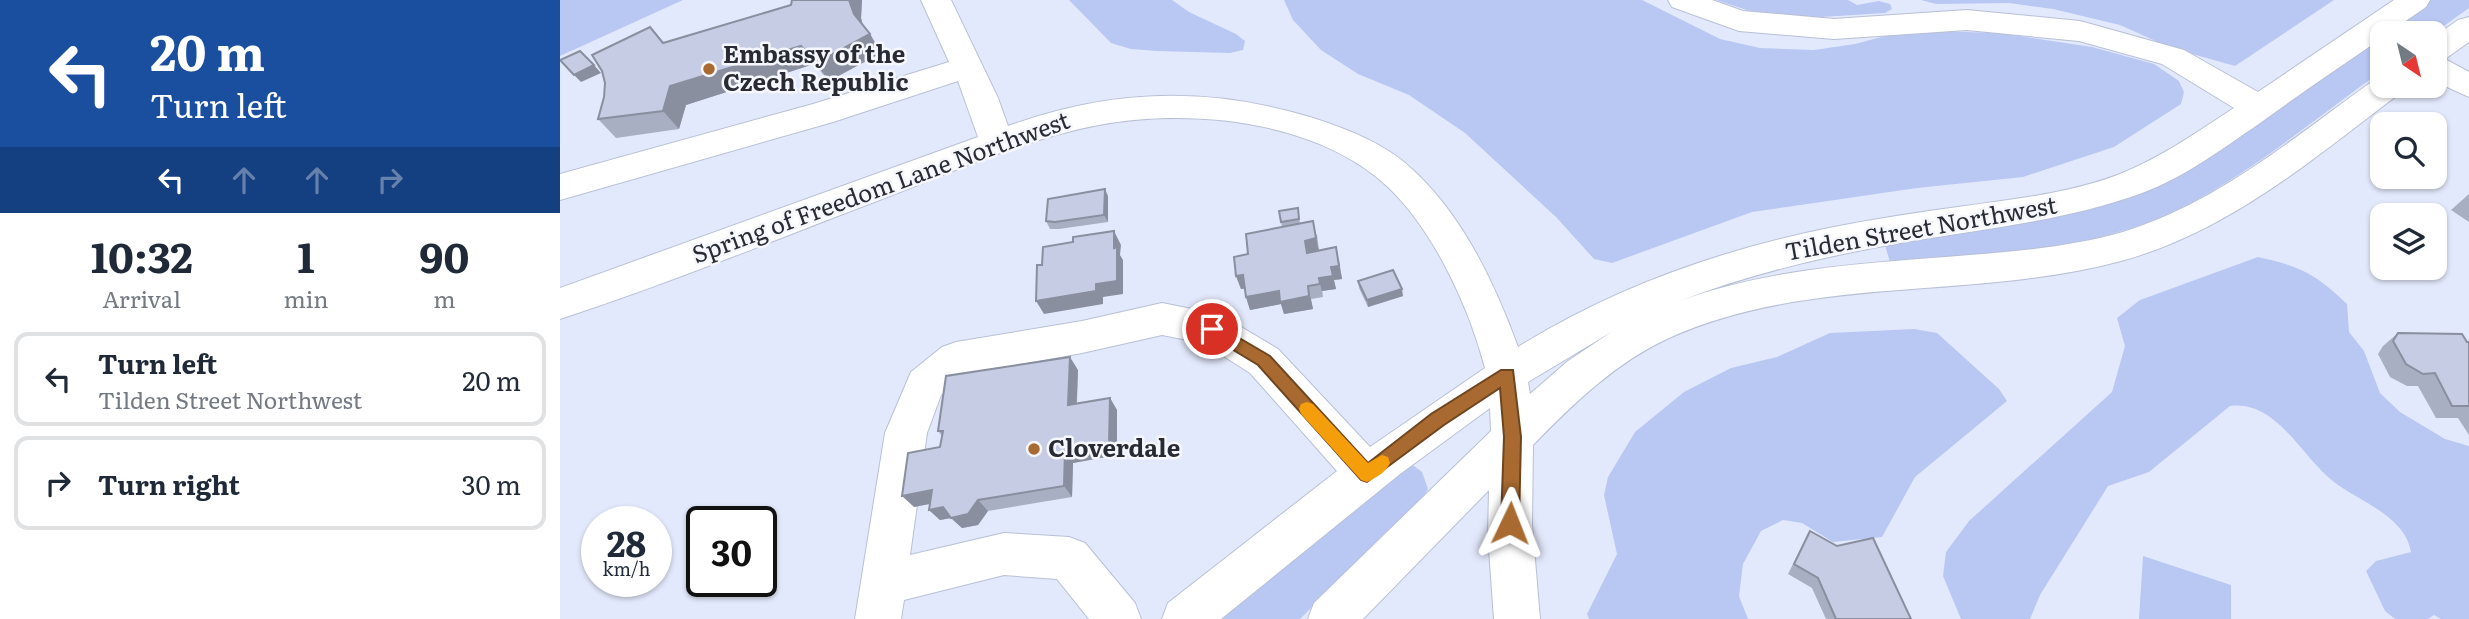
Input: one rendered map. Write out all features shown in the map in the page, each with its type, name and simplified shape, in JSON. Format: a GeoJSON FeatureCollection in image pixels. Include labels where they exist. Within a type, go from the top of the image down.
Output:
{"type":"FeatureCollection","features":[{"type":"Feature","properties":{"kind":"street"},"geometry":{"type":"LineString","coordinates":[[936,0],[967,67],[997,143]]}},
{"type":"Feature","properties":{"kind":"street"},"geometry":{"type":"LineString","coordinates":[[1683,0],[1739,21],[1834,29],[1967,20],[2080,31],[2173,57],[2259,107]]}},
{"type":"Feature","properties":{"kind":"street","name":"Tilden Street Northwest"},"geometry":{"type":"LineString","coordinates":[[1185,619],[1437,419],[1587,327],[1643,300],[1755,261],[1864,235],[2059,205],[2120,188],[2168,168],[2415,0]]}},
{"type":"Feature","properties":{"kind":"street"},"geometry":{"type":"LineString","coordinates":[[2447,43],[2469,27]]}},
{"type":"Feature","properties":{"kind":"street"},"geometry":{"type":"LineString","coordinates":[[560,187],[821,114],[967,67]]}},
{"type":"Feature","properties":{"kind":"street"},"geometry":{"type":"LineString","coordinates":[[2447,74],[2469,86]]}},
{"type":"Feature","properties":{"kind":"street","name":"Tilden Street Northwest"},"geometry":{"type":"LineString","coordinates":[[1331,619],[1513,437],[1586,370],[1632,339],[1670,321],[1750,293],[1879,277],[2028,266],[2121,247],[2169,230],[2250,185],[2371,98]]}},
{"type":"Feature","properties":{"kind":"street","name":"Spring of Freedom Lane Northwest"},"geometry":{"type":"LineString","coordinates":[[560,304],[1048,125],[1119,108],[1165,104],[1203,105],[1251,111],[1311,130],[1383,163],[1430,210],[1450,239],[1487,318],[1507,375],[1513,437],[1510,523],[1517,619]]}},
{"type":"Feature","properties":{"kind":"street"},"geometry":{"type":"LineString","coordinates":[[1864,235],[1879,277]]}},
{"type":"Feature","properties":{"kind":"street"},"geometry":{"type":"LineString","coordinates":[[1118,619],[1069,558],[1004,554],[881,601],[906,433],[925,384],[956,359],[1162,320],[1212,329],[1264,360],[1367,474]]}},
{"type":"Feature","properties":{"kind":"shaded area"},"geometry":{"type":"Polygon","coordinates":[[[560,0],[683,0],[560,56],[560,0]]]}},
{"type":"Feature","properties":{"kind":"shaded area"},"geometry":{"type":"Polygon","coordinates":[[[1069,0],[1172,0],[1189,12],[1236,34],[1245,41],[1243,50],[1230,53],[1131,49],[1111,43],[1069,0]]]}},
{"type":"Feature","properties":{"kind":"shaded area"},"geometry":{"type":"Polygon","coordinates":[[[1284,0],[1642,0],[1720,39],[1760,48],[1814,50],[1855,44],[1893,34],[1929,31],[1999,33],[2092,47],[2154,64],[2179,81],[2184,92],[2181,104],[2114,147],[2023,177],[1917,188],[1752,212],[1612,263],[1594,259],[1557,218],[1465,133],[1409,95],[1358,74],[1321,50],[1293,20],[1284,0]]]}},
{"type":"Feature","properties":{"kind":"shaded area"},"geometry":{"type":"Polygon","coordinates":[[[1716,0],[1848,0],[1857,5],[1879,1],[1890,4],[1892,9],[1885,13],[1806,18],[1753,12],[1716,0]]]}},
{"type":"Feature","properties":{"kind":"shaded area"},"geometry":{"type":"Polygon","coordinates":[[[1921,0],[2334,0],[2235,66],[2171,48],[2120,25],[2053,9],[2009,3],[1936,4],[1921,0]]]}},
{"type":"Feature","properties":{"kind":"shaded area"},"geometry":{"type":"Polygon","coordinates":[[[2424,0],[2469,0],[2469,8],[2447,24],[2447,21],[2389,21],[2424,0]]]}},
{"type":"Feature","properties":{"kind":"shaded area"},"geometry":{"type":"Polygon","coordinates":[[[2370,32],[2370,80],[2235,177],[2183,207],[2150,222],[2078,242],[2040,248],[1890,262],[1884,242],[2071,210],[2370,32]]]}},
{"type":"Feature","properties":{"kind":"shaded area"},"geometry":{"type":"Polygon","coordinates":[[[2258,257],[2307,273],[2336,294],[2347,304],[2349,332],[2364,351],[2380,393],[2400,412],[2445,439],[2469,446],[2469,619],[2441,619],[2434,615],[2428,619],[2395,619],[2385,611],[2366,571],[2376,561],[2411,552],[2400,529],[2391,519],[2322,472],[2275,421],[2262,412],[2247,407],[2230,406],[2149,472],[2108,486],[2040,595],[2030,619],[1961,619],[1943,576],[1946,552],[1969,521],[2112,392],[2125,346],[2117,318],[2140,300],[2258,257]]]}},
{"type":"Feature","properties":{"kind":"shaded area"},"geometry":{"type":"Polygon","coordinates":[[[1914,329],[1937,333],[1999,389],[2007,401],[1915,477],[1882,537],[1833,542],[1802,523],[1783,520],[1761,531],[1743,564],[1739,596],[1748,619],[1589,619],[1587,614],[1617,554],[1604,495],[1608,477],[1635,432],[1684,392],[1731,368],[1777,357],[1830,333],[1914,329]]]}},
{"type":"Feature","properties":{"kind":"shaded area"},"geometry":{"type":"Polygon","coordinates":[[[1398,466],[1414,466],[1422,472],[1428,489],[1421,500],[1300,619],[1196,619],[1398,466]]]}},
{"type":"Feature","properties":{"kind":"shaded area"},"geometry":{"type":"Polygon","coordinates":[[[2143,556],[2231,585],[2231,619],[2139,619],[2143,556]]]}},
{"type":"Feature","properties":{"kind":"building"},"geometry":{"type":"Polygon","coordinates":[[[792,0],[849,0],[854,14],[870,34],[816,63],[801,46],[670,86],[663,111],[598,119],[605,83],[602,71],[592,55],[650,27],[663,43],[791,5],[792,0]]]}},
{"type":"Feature","properties":{"kind":"building"},"geometry":{"type":"Polygon","coordinates":[[[580,51],[594,65],[574,75],[560,60],[580,51]]]}},
{"type":"Feature","properties":{"kind":"building"},"geometry":{"type":"Polygon","coordinates":[[[1105,189],[1104,215],[1046,221],[1048,199],[1105,189]]]}},
{"type":"Feature","properties":{"kind":"building"},"geometry":{"type":"Polygon","coordinates":[[[1298,208],[1299,219],[1281,222],[1279,211],[1298,208]]]}},
{"type":"Feature","properties":{"kind":"building"},"geometry":{"type":"Polygon","coordinates":[[[1313,221],[1316,238],[1305,241],[1307,253],[1336,247],[1339,266],[1331,267],[1333,276],[1319,278],[1320,284],[1308,286],[1309,296],[1280,302],[1279,291],[1246,297],[1243,275],[1236,276],[1234,257],[1248,254],[1246,234],[1313,221]]]}},
{"type":"Feature","properties":{"kind":"building"},"geometry":{"type":"Polygon","coordinates":[[[1114,231],[1117,281],[1096,284],[1096,291],[1036,301],[1037,265],[1042,265],[1043,247],[1073,242],[1073,237],[1114,231]]]}},
{"type":"Feature","properties":{"kind":"building"},"geometry":{"type":"Polygon","coordinates":[[[1393,270],[1402,289],[1367,300],[1358,281],[1393,270]]]}},
{"type":"Feature","properties":{"kind":"building"},"geometry":{"type":"Polygon","coordinates":[[[2398,333],[2462,334],[2469,342],[2469,406],[2452,406],[2435,373],[2423,374],[2406,364],[2393,341],[2398,333]]]}},
{"type":"Feature","properties":{"kind":"building","name":"Cloverdale"},"geometry":{"type":"Polygon","coordinates":[[[1070,357],[1068,405],[1110,398],[1109,444],[1065,451],[1064,486],[978,500],[968,514],[951,518],[943,507],[929,510],[932,490],[902,496],[908,453],[940,447],[943,431],[938,431],[946,376],[1070,357]]]}},
{"type":"Feature","properties":{"kind":"building"},"geometry":{"type":"Polygon","coordinates":[[[1810,531],[1837,546],[1873,538],[1911,619],[1836,619],[1818,578],[1794,564],[1810,531]]]}},
{"type":"Feature","properties":{"kind":"slow traffic"},"geometry":{"type":"LineString","coordinates":[[1307,409],[1367,474],[1382,463]]}},
{"type":"Feature","properties":{"kind":"place","name":"Embassy of the Czech Republic"},"geometry":{"type":"Point","coordinates":[709,69]}},
{"type":"Feature","properties":{"kind":"place","name":"Cloverdale"},"geometry":{"type":"Point","coordinates":[1034,449]}},
{"type":"Feature","properties":{"kind":"route"},"geometry":{"type":"LineString","coordinates":[[1212,329],[1264,360],[1367,474],[1437,419],[1507,375],[1513,437],[1510,523]]}}]}
